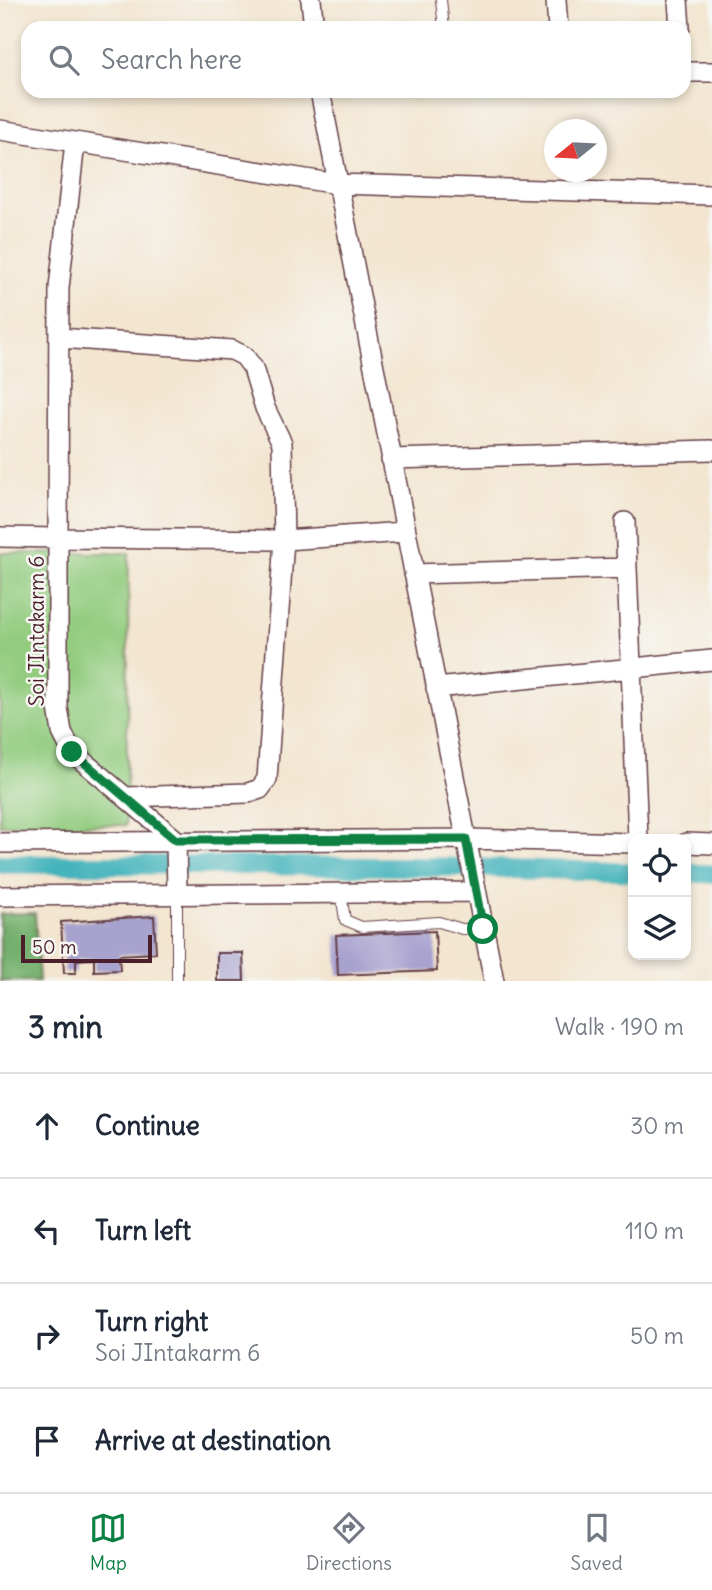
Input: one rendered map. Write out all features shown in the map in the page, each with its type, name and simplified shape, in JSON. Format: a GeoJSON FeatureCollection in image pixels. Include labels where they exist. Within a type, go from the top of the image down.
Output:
{"type":"FeatureCollection","features":[{"type":"Feature","properties":{"kind":"street"},"geometry":{"type":"LineString","coordinates":[[311,0],[313,21]]}},
{"type":"Feature","properties":{"kind":"street"},"geometry":{"type":"LineString","coordinates":[[555,0],[557,21]]}},
{"type":"Feature","properties":{"kind":"street"},"geometry":{"type":"LineString","coordinates":[[678,0],[680,21]]}},
{"type":"Feature","properties":{"kind":"street"},"geometry":{"type":"LineString","coordinates":[[691,72],[712,72]]}},
{"type":"Feature","properties":{"kind":"street"},"geometry":{"type":"LineString","coordinates":[[321,98],[494,981]]}},
{"type":"Feature","properties":{"kind":"street"},"geometry":{"type":"LineString","coordinates":[[0,130],[337,184],[712,195]]}},
{"type":"Feature","properties":{"kind":"street","name":"Soi JIntakarm 6"},"geometry":{"type":"LineString","coordinates":[[75,142],[59,288],[58,708],[62,732],[72,752],[176,841]]}},
{"type":"Feature","properties":{"kind":"street"},"geometry":{"type":"LineString","coordinates":[[59,338],[232,350],[244,356],[258,378],[265,408],[282,443],[284,540],[267,779],[260,789],[248,793],[126,797]]}},
{"type":"Feature","properties":{"kind":"street"},"geometry":{"type":"LineString","coordinates":[[391,459],[712,450]]}},
{"type":"Feature","properties":{"kind":"street"},"geometry":{"type":"LineString","coordinates":[[625,522],[638,834]]}},
{"type":"Feature","properties":{"kind":"street"},"geometry":{"type":"LineString","coordinates":[[0,537],[284,540],[405,532]]}},
{"type":"Feature","properties":{"kind":"street"},"geometry":{"type":"LineString","coordinates":[[414,574],[627,568]]}},
{"type":"Feature","properties":{"kind":"street"},"geometry":{"type":"LineString","coordinates":[[436,688],[712,660]]}},
{"type":"Feature","properties":{"kind":"street"},"geometry":{"type":"LineString","coordinates":[[0,844],[466,839],[628,842]]}},
{"type":"Feature","properties":{"kind":"street"},"geometry":{"type":"LineString","coordinates":[[176,841],[177,892]]}},
{"type":"Feature","properties":{"kind":"street"},"geometry":{"type":"LineString","coordinates":[[691,843],[712,844]]}},
{"type":"Feature","properties":{"kind":"street"},"geometry":{"type":"LineString","coordinates":[[0,896],[177,892],[476,892]]}},
{"type":"Feature","properties":{"kind":"lane"},"geometry":{"type":"LineString","coordinates":[[441,0],[443,21]]}},
{"type":"Feature","properties":{"kind":"lane"},"geometry":{"type":"LineString","coordinates":[[177,892],[177,981]]}},
{"type":"Feature","properties":{"kind":"lane"},"geometry":{"type":"LineString","coordinates":[[341,893],[345,920],[352,925],[362,927],[439,922],[463,929],[483,929]]}},
{"type":"Feature","properties":{"kind":"green space"},"geometry":{"type":"Polygon","coordinates":[[[0,553],[129,553],[126,825],[0,825],[0,553]]]}},
{"type":"Feature","properties":{"kind":"green space"},"geometry":{"type":"Polygon","coordinates":[[[35,913],[39,981],[0,981],[0,914],[35,913]]]}},
{"type":"Feature","properties":{"kind":"building"},"geometry":{"type":"Polygon","coordinates":[[[154,916],[156,953],[119,955],[120,970],[94,971],[94,959],[76,960],[76,973],[64,973],[61,922],[154,916]]]}},
{"type":"Feature","properties":{"kind":"building"},"geometry":{"type":"Polygon","coordinates":[[[435,931],[437,971],[338,975],[336,935],[435,931]]]}},
{"type":"Feature","properties":{"kind":"building"},"geometry":{"type":"Polygon","coordinates":[[[217,953],[243,953],[244,981],[217,981],[217,953]]]}},
{"type":"Feature","properties":{"kind":"waterway"},"geometry":{"type":"LineString","coordinates":[[0,864],[451,867],[628,872]]}},
{"type":"Feature","properties":{"kind":"waterway"},"geometry":{"type":"LineString","coordinates":[[691,873],[712,874]]}},
{"type":"Feature","properties":{"kind":"route"},"geometry":{"type":"LineString","coordinates":[[72,752],[176,840],[466,839],[483,929]]}}]}
